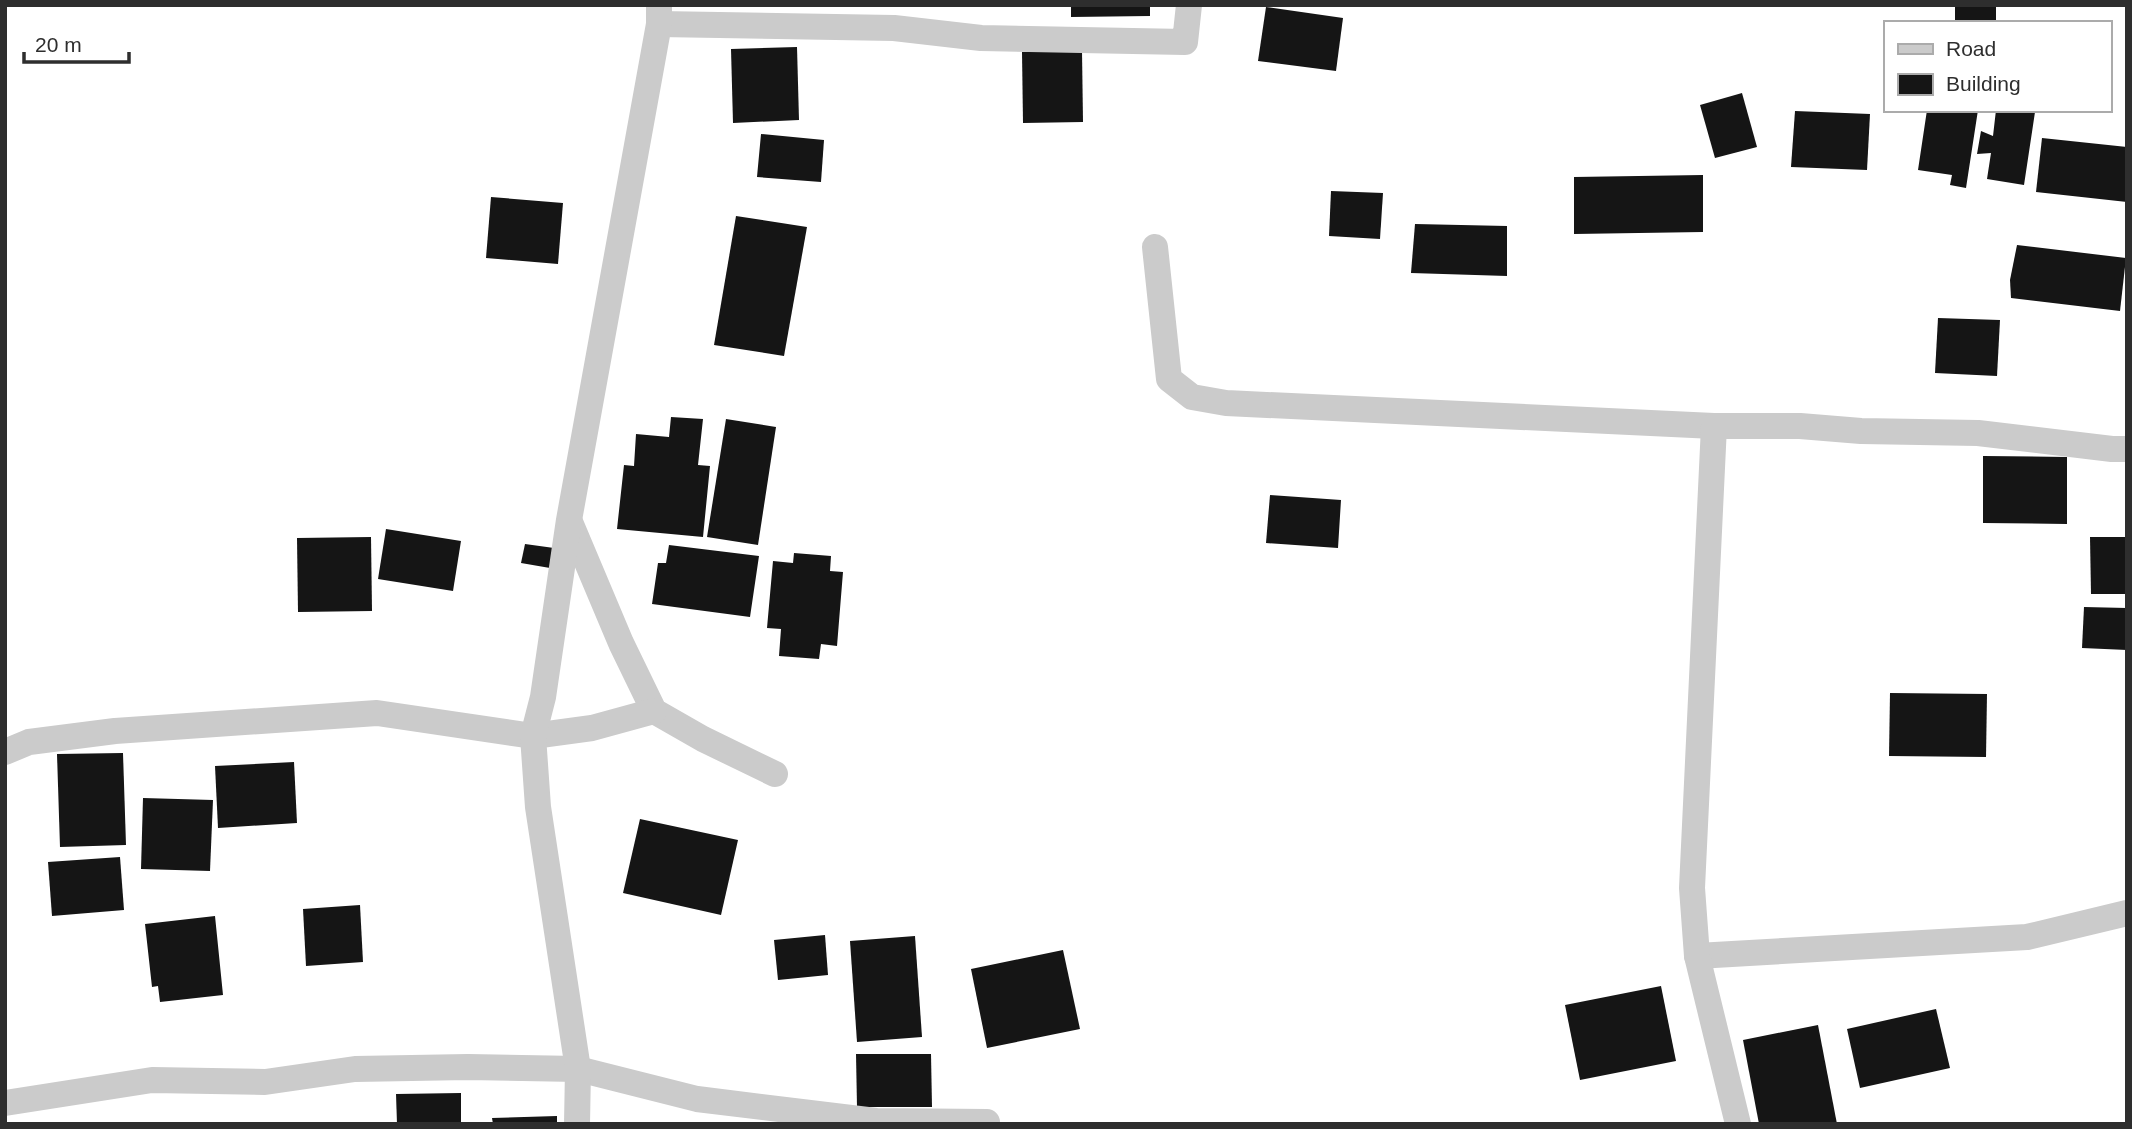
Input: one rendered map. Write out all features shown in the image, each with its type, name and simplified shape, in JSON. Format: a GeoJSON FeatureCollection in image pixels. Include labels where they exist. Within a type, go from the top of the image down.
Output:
{"type":"FeatureCollection","features":[{"type":"Feature","properties":{"kind":"street"},"geometry":{"type":"LineString","coordinates":[[577,1124],[578,1069],[538,807],[533,736],[543,697],[569,520],[659,14],[894,28],[981,38],[1185,42],[1189,5]]}},
{"type":"Feature","properties":{"kind":"street"},"geometry":{"type":"LineString","coordinates":[[1155,247],[1169,379],[1192,397],[1226,403],[1714,426],[1800,426],[1861,431],[1978,433],[2127,449]]}},
{"type":"Feature","properties":{"kind":"street"},"geometry":{"type":"LineString","coordinates":[[1714,426],[1692,888],[1697,956],[1738,1124]]}},
{"type":"Feature","properties":{"kind":"street"},"geometry":{"type":"LineString","coordinates":[[569,520],[621,643],[654,711],[703,739],[775,774]]}},
{"type":"Feature","properties":{"kind":"street"},"geometry":{"type":"LineString","coordinates":[[5,752],[29,742],[115,732],[377,713],[533,736],[592,728],[654,711]]}},
{"type":"Feature","properties":{"kind":"street"},"geometry":{"type":"LineString","coordinates":[[1697,956],[2027,937],[2127,913]]}},
{"type":"Feature","properties":{"kind":"street"},"geometry":{"type":"LineString","coordinates":[[5,1103],[152,1080],[265,1082],[355,1069],[578,1069],[697,1099],[876,1121],[987,1122]]}},
{"type":"Feature","properties":{"kind":"building"},"geometry":{"type":"Polygon","coordinates":[[[1071,5],[1150,5],[1150,16],[1071,17],[1071,5]]]}},
{"type":"Feature","properties":{"kind":"building"},"geometry":{"type":"Polygon","coordinates":[[[1955,5],[1996,5],[1996,21],[1955,21],[1955,5]]]}},
{"type":"Feature","properties":{"kind":"building"},"geometry":{"type":"Polygon","coordinates":[[[1266,7],[1343,18],[1336,71],[1258,61],[1266,7]]]}},
{"type":"Feature","properties":{"kind":"building"},"geometry":{"type":"Polygon","coordinates":[[[797,47],[799,120],[733,123],[731,49],[797,47]]]}},
{"type":"Feature","properties":{"kind":"building"},"geometry":{"type":"Polygon","coordinates":[[[1082,51],[1083,122],[1023,123],[1022,52],[1082,51]]]}},
{"type":"Feature","properties":{"kind":"building"},"geometry":{"type":"Polygon","coordinates":[[[1742,93],[1757,147],[1715,158],[1700,105],[1742,93]]]}},
{"type":"Feature","properties":{"kind":"building"},"geometry":{"type":"Polygon","coordinates":[[[1795,111],[1870,114],[1867,170],[1791,167],[1795,111]]]}},
{"type":"Feature","properties":{"kind":"building"},"geometry":{"type":"Polygon","coordinates":[[[1927,112],[1978,112],[1966,188],[1950,185],[1952,175],[1918,170],[1927,112]]]}},
{"type":"Feature","properties":{"kind":"building"},"geometry":{"type":"Polygon","coordinates":[[[1996,112],[2035,112],[2024,185],[1987,179],[1991,153],[1977,154],[1981,131],[1993,136],[1996,112]]]}},
{"type":"Feature","properties":{"kind":"building"},"geometry":{"type":"Polygon","coordinates":[[[761,134],[824,140],[821,182],[757,177],[761,134]]]}},
{"type":"Feature","properties":{"kind":"building"},"geometry":{"type":"Polygon","coordinates":[[[2042,138],[2127,147],[2127,202],[2036,192],[2042,138]]]}},
{"type":"Feature","properties":{"kind":"building"},"geometry":{"type":"Polygon","coordinates":[[[1703,175],[1703,232],[1574,234],[1574,177],[1703,175]]]}},
{"type":"Feature","properties":{"kind":"building"},"geometry":{"type":"Polygon","coordinates":[[[1331,191],[1383,193],[1380,239],[1329,236],[1331,191]]]}},
{"type":"Feature","properties":{"kind":"building"},"geometry":{"type":"Polygon","coordinates":[[[491,197],[563,203],[558,264],[486,258],[491,197]]]}},
{"type":"Feature","properties":{"kind":"building"},"geometry":{"type":"Polygon","coordinates":[[[736,216],[807,227],[784,356],[714,345],[736,216]]]}},
{"type":"Feature","properties":{"kind":"building"},"geometry":{"type":"Polygon","coordinates":[[[1415,224],[1507,226],[1507,276],[1411,273],[1415,224]]]}},
{"type":"Feature","properties":{"kind":"building"},"geometry":{"type":"Polygon","coordinates":[[[2017,245],[2126,258],[2120,311],[2011,298],[2010,280],[2017,245]]]}},
{"type":"Feature","properties":{"kind":"building"},"geometry":{"type":"Polygon","coordinates":[[[1938,318],[2000,320],[1997,376],[1935,373],[1938,318]]]}},
{"type":"Feature","properties":{"kind":"building"},"geometry":{"type":"Polygon","coordinates":[[[671,417],[703,419],[698,465],[710,466],[703,537],[617,529],[624,465],[634,466],[636,434],[669,437],[671,417]]]}},
{"type":"Feature","properties":{"kind":"building"},"geometry":{"type":"Polygon","coordinates":[[[726,419],[776,427],[758,545],[707,537],[726,419]]]}},
{"type":"Feature","properties":{"kind":"building"},"geometry":{"type":"Polygon","coordinates":[[[1983,456],[2067,457],[2067,524],[1983,523],[1983,456]]]}},
{"type":"Feature","properties":{"kind":"building"},"geometry":{"type":"Polygon","coordinates":[[[1270,495],[1341,500],[1338,548],[1266,543],[1270,495]]]}},
{"type":"Feature","properties":{"kind":"building"},"geometry":{"type":"Polygon","coordinates":[[[386,529],[461,541],[453,591],[378,579],[386,529]]]}},
{"type":"Feature","properties":{"kind":"building"},"geometry":{"type":"Polygon","coordinates":[[[371,537],[372,611],[298,612],[297,538],[371,537]]]}},
{"type":"Feature","properties":{"kind":"building"},"geometry":{"type":"Polygon","coordinates":[[[2090,537],[2127,537],[2127,594],[2091,594],[2090,537]]]}},
{"type":"Feature","properties":{"kind":"building"},"geometry":{"type":"Polygon","coordinates":[[[525,544],[554,548],[550,568],[521,563],[525,544]]]}},
{"type":"Feature","properties":{"kind":"building"},"geometry":{"type":"Polygon","coordinates":[[[669,545],[759,556],[750,617],[652,604],[658,563],[666,563],[669,545]]]}},
{"type":"Feature","properties":{"kind":"building"},"geometry":{"type":"Polygon","coordinates":[[[794,553],[831,556],[830,571],[843,572],[837,646],[821,644],[819,659],[779,656],[781,629],[767,628],[773,561],[793,563],[794,553]]]}},
{"type":"Feature","properties":{"kind":"building"},"geometry":{"type":"Polygon","coordinates":[[[2084,607],[2127,608],[2127,650],[2082,648],[2084,607]]]}},
{"type":"Feature","properties":{"kind":"building"},"geometry":{"type":"Polygon","coordinates":[[[1890,693],[1987,694],[1986,757],[1889,756],[1890,693]]]}},
{"type":"Feature","properties":{"kind":"building"},"geometry":{"type":"Polygon","coordinates":[[[123,753],[126,845],[60,847],[57,754],[123,753]]]}},
{"type":"Feature","properties":{"kind":"building"},"geometry":{"type":"Polygon","coordinates":[[[294,762],[297,823],[218,828],[215,766],[294,762]]]}},
{"type":"Feature","properties":{"kind":"building"},"geometry":{"type":"Polygon","coordinates":[[[143,798],[213,800],[210,871],[141,869],[143,798]]]}},
{"type":"Feature","properties":{"kind":"building"},"geometry":{"type":"Polygon","coordinates":[[[640,819],[738,840],[721,915],[623,893],[640,819]]]}},
{"type":"Feature","properties":{"kind":"building"},"geometry":{"type":"Polygon","coordinates":[[[120,857],[124,910],[52,916],[48,862],[120,857]]]}},
{"type":"Feature","properties":{"kind":"building"},"geometry":{"type":"Polygon","coordinates":[[[360,905],[363,962],[306,966],[303,909],[360,905]]]}},
{"type":"Feature","properties":{"kind":"building"},"geometry":{"type":"Polygon","coordinates":[[[215,916],[223,995],[160,1002],[158,986],[152,987],[145,924],[215,916]]]}},
{"type":"Feature","properties":{"kind":"building"},"geometry":{"type":"Polygon","coordinates":[[[825,935],[828,975],[778,980],[774,940],[825,935]]]}},
{"type":"Feature","properties":{"kind":"building"},"geometry":{"type":"Polygon","coordinates":[[[915,936],[922,1037],[857,1042],[850,941],[915,936]]]}},
{"type":"Feature","properties":{"kind":"building"},"geometry":{"type":"Polygon","coordinates":[[[1063,950],[1080,1029],[987,1048],[971,969],[1063,950]]]}},
{"type":"Feature","properties":{"kind":"building"},"geometry":{"type":"Polygon","coordinates":[[[1661,986],[1676,1061],[1580,1080],[1565,1005],[1661,986]]]}},
{"type":"Feature","properties":{"kind":"building"},"geometry":{"type":"Polygon","coordinates":[[[1936,1009],[1950,1068],[1860,1088],[1847,1029],[1936,1009]]]}},
{"type":"Feature","properties":{"kind":"building"},"geometry":{"type":"Polygon","coordinates":[[[1818,1025],[1837,1124],[1759,1124],[1743,1040],[1818,1025]]]}},
{"type":"Feature","properties":{"kind":"building"},"geometry":{"type":"Polygon","coordinates":[[[856,1054],[931,1054],[932,1107],[857,1107],[856,1054]]]}},
{"type":"Feature","properties":{"kind":"building"},"geometry":{"type":"Polygon","coordinates":[[[461,1093],[461,1124],[397,1124],[396,1094],[461,1093]]]}},
{"type":"Feature","properties":{"kind":"building"},"geometry":{"type":"Polygon","coordinates":[[[557,1116],[557,1124],[493,1124],[492,1118],[557,1116]]]}}]}
